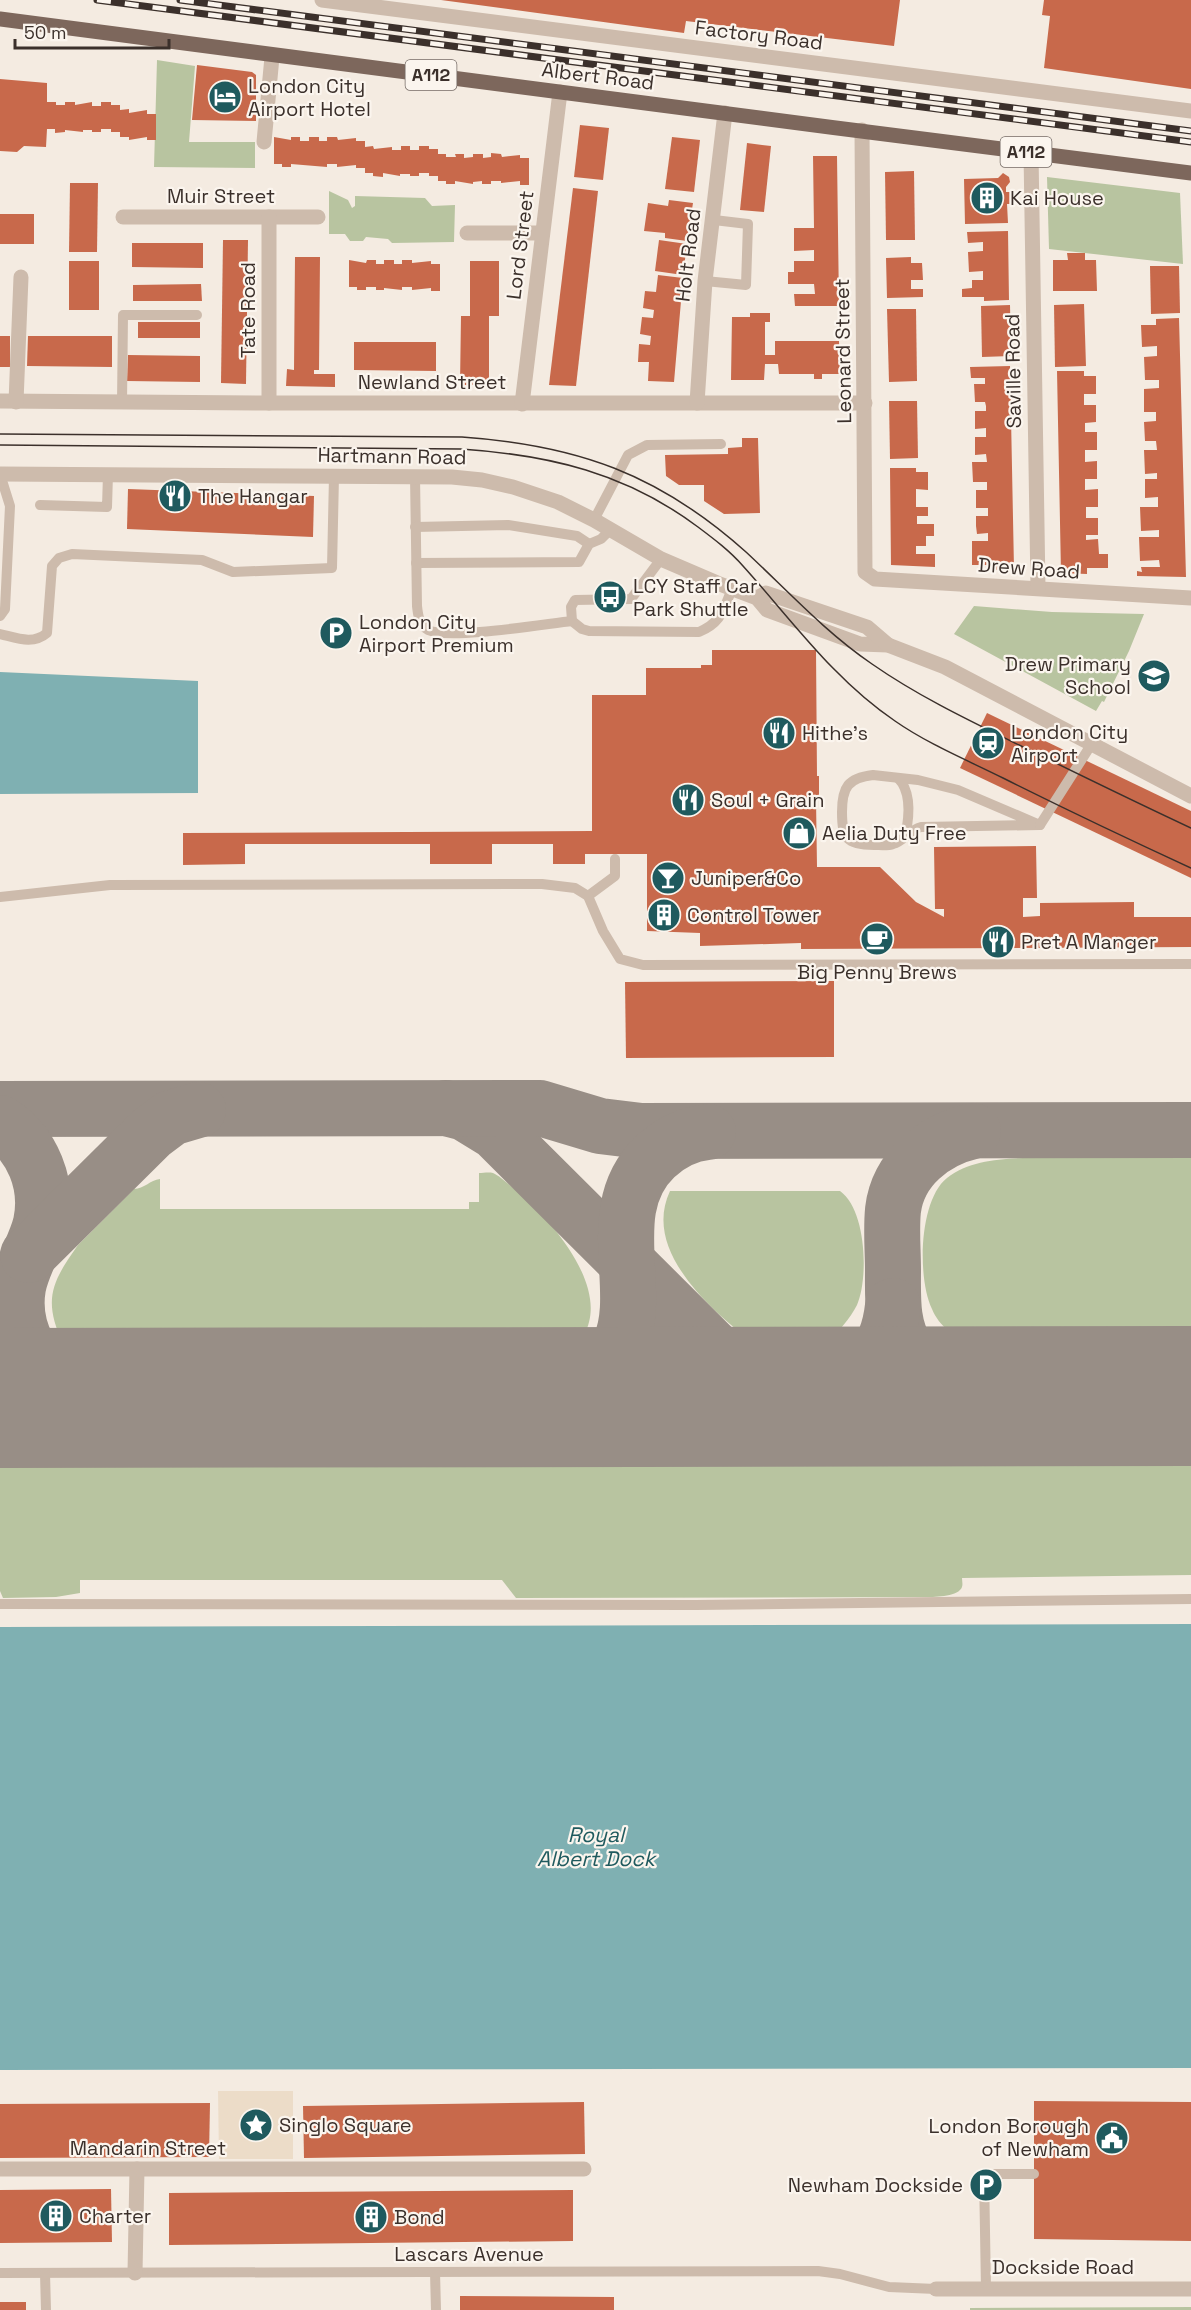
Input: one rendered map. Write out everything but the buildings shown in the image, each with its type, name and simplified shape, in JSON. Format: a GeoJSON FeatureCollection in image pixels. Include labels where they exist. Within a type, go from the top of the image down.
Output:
{"type":"FeatureCollection","features":[{"type":"Feature","properties":{"kind":"main road","name":"Albert Road"},"geometry":{"type":"LineString","coordinates":[[0,20],[272,57],[1191,173]]}},
{"type":"Feature","properties":{"kind":"street","name":"Factory Road"},"geometry":{"type":"LineString","coordinates":[[322,0],[1191,111]]}},
{"type":"Feature","properties":{"kind":"street"},"geometry":{"type":"LineString","coordinates":[[264,142],[272,57]]}},
{"type":"Feature","properties":{"kind":"street","name":"Lord Street"},"geometry":{"type":"LineString","coordinates":[[522,404],[560,92]]}},
{"type":"Feature","properties":{"kind":"street","name":"Holt Road"},"geometry":{"type":"LineString","coordinates":[[697,403],[705,281],[725,113]]}},
{"type":"Feature","properties":{"kind":"street","name":"Leonard Street"},"geometry":{"type":"LineString","coordinates":[[862,130],[865,572]]}},
{"type":"Feature","properties":{"kind":"street","name":"Saville Road"},"geometry":{"type":"LineString","coordinates":[[1030,153],[1038,588]]}},
{"type":"Feature","properties":{"kind":"street","name":"Muir Street"},"geometry":{"type":"LineString","coordinates":[[123,217],[318,217]]}},
{"type":"Feature","properties":{"kind":"street","name":"Tate Road"},"geometry":{"type":"LineString","coordinates":[[269,217],[269,403]]}},
{"type":"Feature","properties":{"kind":"street"},"geometry":{"type":"LineString","coordinates":[[467,233],[542,233]]}},
{"type":"Feature","properties":{"kind":"street"},"geometry":{"type":"LineString","coordinates":[[16,402],[21,277]]}},
{"type":"Feature","properties":{"kind":"street","name":"Newland Street"},"geometry":{"type":"LineString","coordinates":[[0,401],[865,403]]}},
{"type":"Feature","properties":{"kind":"street","name":"Hartmann Road"},"geometry":{"type":"LineString","coordinates":[[0,474],[415,476],[482,480],[513,487],[558,502],[661,558],[758,598],[767,610],[860,644],[888,645],[956,673],[1191,796]]}},
{"type":"Feature","properties":{"kind":"street","name":"Drew Road"},"geometry":{"type":"LineString","coordinates":[[865,572],[875,579],[1191,598]]}},
{"type":"Feature","properties":{"kind":"street","name":"Mandarin Street"},"geometry":{"type":"LineString","coordinates":[[0,2169],[584,2169]]}},
{"type":"Feature","properties":{"kind":"street"},"geometry":{"type":"LineString","coordinates":[[135,2273],[137,2169]]}},
{"type":"Feature","properties":{"kind":"street","name":"Dockside Road"},"geometry":{"type":"LineString","coordinates":[[936,2289],[1191,2289]]}},
{"type":"Feature","properties":{"kind":"lane"},"geometry":{"type":"LineString","coordinates":[[705,281],[746,285],[748,224],[714,220]]}},
{"type":"Feature","properties":{"kind":"lane"},"geometry":{"type":"LineString","coordinates":[[123,403],[123,315],[197,315]]}},
{"type":"Feature","properties":{"kind":"lane"},"geometry":{"type":"LineString","coordinates":[[594,520],[628,455],[647,445],[721,444]]}},
{"type":"Feature","properties":{"kind":"lane"},"geometry":{"type":"LineString","coordinates":[[0,474],[10,506],[5,609],[0,616]]}},
{"type":"Feature","properties":{"kind":"lane"},"geometry":{"type":"LineString","coordinates":[[40,505],[107,507],[108,474]]}},
{"type":"Feature","properties":{"kind":"lane"},"geometry":{"type":"LineString","coordinates":[[0,634],[30,640],[40,639],[47,633],[52,566],[59,558],[72,554],[202,560],[233,572],[332,568],[334,476]]}},
{"type":"Feature","properties":{"kind":"lane"},"geometry":{"type":"LineString","coordinates":[[415,476],[418,618],[430,631],[451,634],[572,621],[582,629],[589,631],[699,632],[715,624],[719,619],[732,589]]}},
{"type":"Feature","properties":{"kind":"lane"},"geometry":{"type":"LineString","coordinates":[[415,527],[508,525],[577,537],[589,544]]}},
{"type":"Feature","properties":{"kind":"lane"},"geometry":{"type":"LineString","coordinates":[[416,563],[579,562],[589,544],[601,539],[610,530]]}},
{"type":"Feature","properties":{"kind":"lane"},"geometry":{"type":"LineString","coordinates":[[572,621],[571,607],[575,600],[631,599],[661,558]]}},
{"type":"Feature","properties":{"kind":"lane"},"geometry":{"type":"LineString","coordinates":[[1040,825],[1091,745]]}},
{"type":"Feature","properties":{"kind":"lane"},"geometry":{"type":"LineString","coordinates":[[865,776],[918,780],[971,794],[1040,825],[927,826],[914,828],[892,845],[860,844],[849,840],[842,829],[842,798],[847,786],[856,778],[865,776]]}},
{"type":"Feature","properties":{"kind":"lane"},"geometry":{"type":"LineString","coordinates":[[898,778],[907,796],[905,837]]}},
{"type":"Feature","properties":{"kind":"lane"},"geometry":{"type":"LineString","coordinates":[[588,896],[615,876],[615,859]]}},
{"type":"Feature","properties":{"kind":"lane"},"geometry":{"type":"LineString","coordinates":[[0,897],[89,887],[147,885],[542,884],[575,888],[588,896],[603,931],[620,959],[643,965],[1191,964]]}},
{"type":"Feature","properties":{"kind":"lane"},"geometry":{"type":"LineString","coordinates":[[0,1604],[696,1605],[1191,1599]]}},
{"type":"Feature","properties":{"kind":"lane"},"geometry":{"type":"LineString","coordinates":[[986,2288],[984,2174],[1034,2174]]}},
{"type":"Feature","properties":{"kind":"lane","name":"Lascars Avenue"},"geometry":{"type":"LineString","coordinates":[[0,2273],[818,2271],[840,2274],[889,2288],[936,2289]]}},
{"type":"Feature","properties":{"kind":"lane"},"geometry":{"type":"LineString","coordinates":[[435,2272],[436,2310]]}},
{"type":"Feature","properties":{"kind":"lane"},"geometry":{"type":"LineString","coordinates":[[45,2273],[46,2310]]}},
{"type":"Feature","properties":{"kind":"green space"},"geometry":{"type":"Polygon","coordinates":[[[157,60],[195,66],[189,142],[255,142],[255,168],[154,167],[157,60]]]}},
{"type":"Feature","properties":{"kind":"green space"},"geometry":{"type":"Polygon","coordinates":[[[1047,177],[1180,193],[1183,264],[1049,249],[1047,177]]]}},
{"type":"Feature","properties":{"kind":"green space"},"geometry":{"type":"Polygon","coordinates":[[[329,191],[348,200],[352,208],[355,206],[355,196],[425,198],[432,206],[455,205],[454,242],[392,243],[388,239],[366,237],[363,241],[350,241],[345,234],[329,234],[329,191]]]}},
{"type":"Feature","properties":{"kind":"green space"},"geometry":{"type":"Polygon","coordinates":[[[974,606],[1052,612],[1144,614],[1104,702],[1102,701],[1096,711],[954,634],[974,606]]]}},
{"type":"Feature","properties":{"kind":"green space"},"geometry":{"type":"Polygon","coordinates":[[[1045,1153],[1191,1153],[1191,1341],[973,1342],[954,1335],[939,1321],[927,1295],[923,1260],[926,1221],[938,1189],[947,1178],[969,1166],[994,1160],[1045,1157],[1045,1153]]]}},
{"type":"Feature","properties":{"kind":"green space"},"geometry":{"type":"Polygon","coordinates":[[[479,1173],[493,1173],[502,1178],[529,1201],[556,1231],[580,1267],[591,1304],[587,1328],[584,1336],[578,1342],[63,1344],[57,1329],[52,1303],[56,1281],[61,1270],[78,1245],[134,1189],[156,1180],[160,1179],[160,1209],[469,1209],[469,1202],[479,1202],[479,1173]]]}},
{"type":"Feature","properties":{"kind":"green space"},"geometry":{"type":"Polygon","coordinates":[[[670,1191],[840,1191],[849,1200],[855,1212],[863,1244],[861,1293],[851,1315],[829,1342],[752,1342],[700,1295],[673,1256],[665,1235],[664,1213],[670,1191]]]}},
{"type":"Feature","properties":{"kind":"green space"},"geometry":{"type":"Polygon","coordinates":[[[1191,1452],[1191,1575],[962,1578],[962,1587],[959,1591],[930,1597],[516,1598],[502,1580],[80,1580],[80,1593],[56,1597],[3,1598],[0,1591],[0,1455],[1191,1452]]]}},
{"type":"Feature","properties":{"kind":"green space"},"geometry":{"type":"Polygon","coordinates":[[[1191,2307],[1191,2310],[970,2310],[970,2308],[1191,2307]]]}},
{"type":"Feature","properties":{"kind":"shaded area","name":"Singlo Square"},"geometry":{"type":"Polygon","coordinates":[[[218,2091],[293,2091],[293,2159],[219,2159],[218,2091]]]}},
{"type":"Feature","properties":{"kind":"water"},"geometry":{"type":"Polygon","coordinates":[[[0,672],[198,681],[198,793],[0,794],[0,672]]]}},
{"type":"Feature","properties":{"kind":"water","name":"Royal Albert Dock"},"geometry":{"type":"Polygon","coordinates":[[[1191,1624],[1191,2068],[0,2070],[0,1627],[1191,1624]]]}},
{"type":"Feature","properties":{"kind":"taxiway"},"geometry":{"type":"LineString","coordinates":[[446,1108],[465,1113],[496,1132],[739,1374],[757,1385],[788,1397]]}},
{"type":"Feature","properties":{"kind":"taxiway"},"geometry":{"type":"LineString","coordinates":[[0,1109],[540,1108],[600,1126],[641,1131],[1191,1130]]}},
{"type":"Feature","properties":{"kind":"taxiway"},"geometry":{"type":"LineString","coordinates":[[28,1255],[151,1133],[171,1118],[198,1110]]}},
{"type":"Feature","properties":{"kind":"taxiway"},"geometry":{"type":"LineString","coordinates":[[0,1123],[12,1132],[30,1154],[43,1194],[41,1223],[18,1287],[18,1318],[22,1333],[36,1360],[58,1381],[71,1389],[107,1398]]}},
{"type":"Feature","properties":{"kind":"taxiway"},"geometry":{"type":"LineString","coordinates":[[973,1131],[945,1141],[932,1149],[920,1158],[902,1181],[893,1210],[893,1291],[898,1332],[914,1361],[938,1381],[979,1397]]}},
{"type":"Feature","properties":{"kind":"taxiway"},"geometry":{"type":"LineString","coordinates":[[539,1398],[587,1380],[614,1356],[626,1325],[627,1221],[634,1187],[655,1157],[667,1147],[686,1137],[708,1132]]}},
{"type":"Feature","properties":{"kind":"taxiway"},"geometry":{"type":"LineString","coordinates":[[807,1397],[841,1384],[866,1367],[884,1342],[890,1326],[893,1306]]}},
{"type":"Feature","properties":{"kind":"runway"},"geometry":{"type":"LineString","coordinates":[[0,1398],[1191,1396]]}},
{"type":"Feature","properties":{"kind":"tram line"},"geometry":{"type":"LineString","coordinates":[[0,434],[462,437],[543,447],[579,456],[648,483],[714,525],[838,638],[907,687],[981,726],[1191,828]]}},
{"type":"Feature","properties":{"kind":"tram line"},"geometry":{"type":"LineString","coordinates":[[0,445],[461,449],[556,462],[615,480],[671,508],[722,545],[833,668],[873,705],[895,721],[948,751],[1191,868]]}},
{"type":"Feature","properties":{"kind":"railway"},"geometry":{"type":"LineString","coordinates":[[97,0],[1191,142]]}},
{"type":"Feature","properties":{"kind":"railway"},"geometry":{"type":"LineString","coordinates":[[180,0],[1191,131]]}},
{"type":"Feature","properties":{"kind":"place","name":"London City Airport Hotel"},"geometry":{"type":"Point","coordinates":[225,97]}},
{"type":"Feature","properties":{"kind":"place","name":"Kai House"},"geometry":{"type":"Point","coordinates":[987,198]}},
{"type":"Feature","properties":{"kind":"place","name":"The Hangar"},"geometry":{"type":"Point","coordinates":[175,496]}},
{"type":"Feature","properties":{"kind":"place","name":"LCY Staff Car Park Shuttle"},"geometry":{"type":"Point","coordinates":[610,597]}},
{"type":"Feature","properties":{"kind":"place","name":"London City Airport Premium"},"geometry":{"type":"Point","coordinates":[336,633]}},
{"type":"Feature","properties":{"kind":"place","name":"Drew Primary School"},"geometry":{"type":"Point","coordinates":[1154,676]}},
{"type":"Feature","properties":{"kind":"place","name":"Hithe's"},"geometry":{"type":"Point","coordinates":[779,733]}},
{"type":"Feature","properties":{"kind":"place","name":"London City Airport"},"geometry":{"type":"Point","coordinates":[988,743]}},
{"type":"Feature","properties":{"kind":"place","name":"Soul + Grain"},"geometry":{"type":"Point","coordinates":[688,800]}},
{"type":"Feature","properties":{"kind":"place","name":"Aelia Duty Free"},"geometry":{"type":"Point","coordinates":[799,833]}},
{"type":"Feature","properties":{"kind":"place","name":"Juniper&Co"},"geometry":{"type":"Point","coordinates":[668,878]}},
{"type":"Feature","properties":{"kind":"place","name":"Control Tower"},"geometry":{"type":"Point","coordinates":[664,915]}},
{"type":"Feature","properties":{"kind":"place","name":"Big Penny Brews"},"geometry":{"type":"Point","coordinates":[877,939]}},
{"type":"Feature","properties":{"kind":"place","name":"Pret A Manger"},"geometry":{"type":"Point","coordinates":[998,942]}},
{"type":"Feature","properties":{"kind":"place","name":"Singlo Square"},"geometry":{"type":"Point","coordinates":[256,2125]}},
{"type":"Feature","properties":{"kind":"place","name":"London Borough of Newham"},"geometry":{"type":"Point","coordinates":[1112,2138]}},
{"type":"Feature","properties":{"kind":"place","name":"Newham Dockside"},"geometry":{"type":"Point","coordinates":[986,2185]}},
{"type":"Feature","properties":{"kind":"place","name":"Charter"},"geometry":{"type":"Point","coordinates":[56,2216]}},
{"type":"Feature","properties":{"kind":"place","name":"Bond"},"geometry":{"type":"Point","coordinates":[371,2217]}}]}
